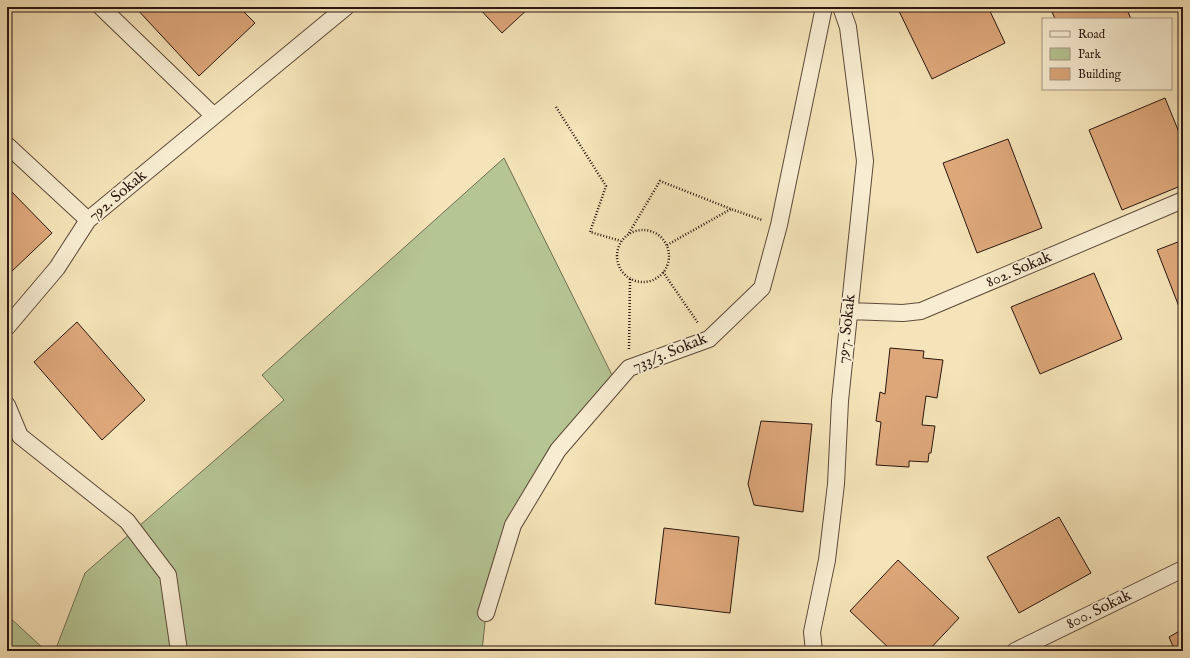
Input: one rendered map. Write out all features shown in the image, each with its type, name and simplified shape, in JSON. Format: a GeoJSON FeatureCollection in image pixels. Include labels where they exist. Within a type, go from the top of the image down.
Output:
{"type":"FeatureCollection","features":[{"type":"Feature","properties":{"kind":"street"},"geometry":{"type":"LineString","coordinates":[[101,7],[214,116]]}},
{"type":"Feature","properties":{"kind":"street","name":"792. Sokak"},"geometry":{"type":"LineString","coordinates":[[7,327],[57,268],[88,220],[346,7]]}},
{"type":"Feature","properties":{"kind":"street","name":"733/3. Sokak"},"geometry":{"type":"LineString","coordinates":[[486,613],[513,525],[558,450],[629,368],[709,339],[762,288],[779,225],[824,7]]}},
{"type":"Feature","properties":{"kind":"street","name":"797. Sokak"},"geometry":{"type":"LineString","coordinates":[[814,651],[812,632],[827,560],[834,499],[840,402],[865,161],[848,27],[841,7]]}},
{"type":"Feature","properties":{"kind":"street"},"geometry":{"type":"LineString","coordinates":[[7,145],[88,220]]}},
{"type":"Feature","properties":{"kind":"street","name":"802. Sokak"},"geometry":{"type":"LineString","coordinates":[[849,310],[902,313],[921,311],[1183,200]]}},
{"type":"Feature","properties":{"kind":"street"},"geometry":{"type":"LineString","coordinates":[[7,405],[20,436],[128,521],[168,575],[180,651]]}},
{"type":"Feature","properties":{"kind":"street","name":"800. Sokak"},"geometry":{"type":"LineString","coordinates":[[1015,651],[1183,569]]}},
{"type":"Feature","properties":{"kind":"path"},"geometry":{"type":"LineString","coordinates":[[556,107],[606,186],[590,232],[621,241]]}},
{"type":"Feature","properties":{"kind":"path"},"geometry":{"type":"LineString","coordinates":[[629,233],[638,230],[647,230],[662,238],[667,245],[669,259],[664,272],[657,279],[648,282],[639,282],[630,279],[623,274],[618,267],[616,258],[617,249],[621,241],[629,233],[660,181],[731,209],[779,225]]}},
{"type":"Feature","properties":{"kind":"path"},"geometry":{"type":"LineString","coordinates":[[667,245],[731,209]]}},
{"type":"Feature","properties":{"kind":"path"},"geometry":{"type":"LineString","coordinates":[[664,272],[709,339]]}},
{"type":"Feature","properties":{"kind":"path"},"geometry":{"type":"LineString","coordinates":[[629,368],[630,279]]}},
{"type":"Feature","properties":{"kind":"green space"},"geometry":{"type":"Polygon","coordinates":[[[504,158],[616,383],[513,525],[486,613],[482,651],[55,651],[85,573],[284,400],[262,375],[504,158]]]}},
{"type":"Feature","properties":{"kind":"green space"},"geometry":{"type":"Polygon","coordinates":[[[7,615],[46,651],[7,651],[7,615]]]}},
{"type":"Feature","properties":{"kind":"building"},"geometry":{"type":"Polygon","coordinates":[[[135,7],[239,7],[255,23],[199,76],[135,7]]]}},
{"type":"Feature","properties":{"kind":"building"},"geometry":{"type":"Polygon","coordinates":[[[478,7],[530,7],[502,33],[478,7]]]}},
{"type":"Feature","properties":{"kind":"building"},"geometry":{"type":"Polygon","coordinates":[[[897,7],[988,7],[1005,43],[932,79],[897,7]]]}},
{"type":"Feature","properties":{"kind":"building"},"geometry":{"type":"Polygon","coordinates":[[[1050,7],[1126,7],[1131,18],[1055,18],[1050,7]]]}},
{"type":"Feature","properties":{"kind":"building"},"geometry":{"type":"Polygon","coordinates":[[[1165,98],[1183,142],[1183,185],[1122,210],[1089,130],[1165,98]]]}},
{"type":"Feature","properties":{"kind":"building"},"geometry":{"type":"Polygon","coordinates":[[[1008,139],[1042,228],[977,253],[943,163],[1008,139]]]}},
{"type":"Feature","properties":{"kind":"building"},"geometry":{"type":"Polygon","coordinates":[[[7,187],[52,233],[10,273],[7,270],[7,187]]]}},
{"type":"Feature","properties":{"kind":"building"},"geometry":{"type":"Polygon","coordinates":[[[1183,240],[1183,317],[1157,250],[1183,240]]]}},
{"type":"Feature","properties":{"kind":"building"},"geometry":{"type":"Polygon","coordinates":[[[1094,273],[1122,339],[1040,374],[1011,307],[1094,273]]]}},
{"type":"Feature","properties":{"kind":"building"},"geometry":{"type":"Polygon","coordinates":[[[77,322],[145,400],[102,440],[34,362],[77,322]]]}},
{"type":"Feature","properties":{"kind":"building"},"geometry":{"type":"Polygon","coordinates":[[[890,348],[924,351],[923,358],[943,360],[937,398],[926,396],[922,425],[935,426],[931,453],[929,453],[928,462],[909,461],[909,467],[876,465],[881,422],[876,421],[880,392],[885,394],[890,348]]]}},
{"type":"Feature","properties":{"kind":"building"},"geometry":{"type":"Polygon","coordinates":[[[761,421],[812,424],[803,512],[754,505],[748,484],[761,421]]]}},
{"type":"Feature","properties":{"kind":"building"},"geometry":{"type":"Polygon","coordinates":[[[1059,517],[1091,573],[1019,613],[987,557],[1059,517]]]}},
{"type":"Feature","properties":{"kind":"building"},"geometry":{"type":"Polygon","coordinates":[[[664,528],[739,537],[730,613],[655,604],[664,528]]]}},
{"type":"Feature","properties":{"kind":"building"},"geometry":{"type":"Polygon","coordinates":[[[898,560],[959,618],[928,651],[892,651],[850,611],[898,560]]]}},
{"type":"Feature","properties":{"kind":"building"},"geometry":{"type":"Polygon","coordinates":[[[1183,629],[1183,651],[1175,651],[1169,637],[1183,629]]]}}]}
